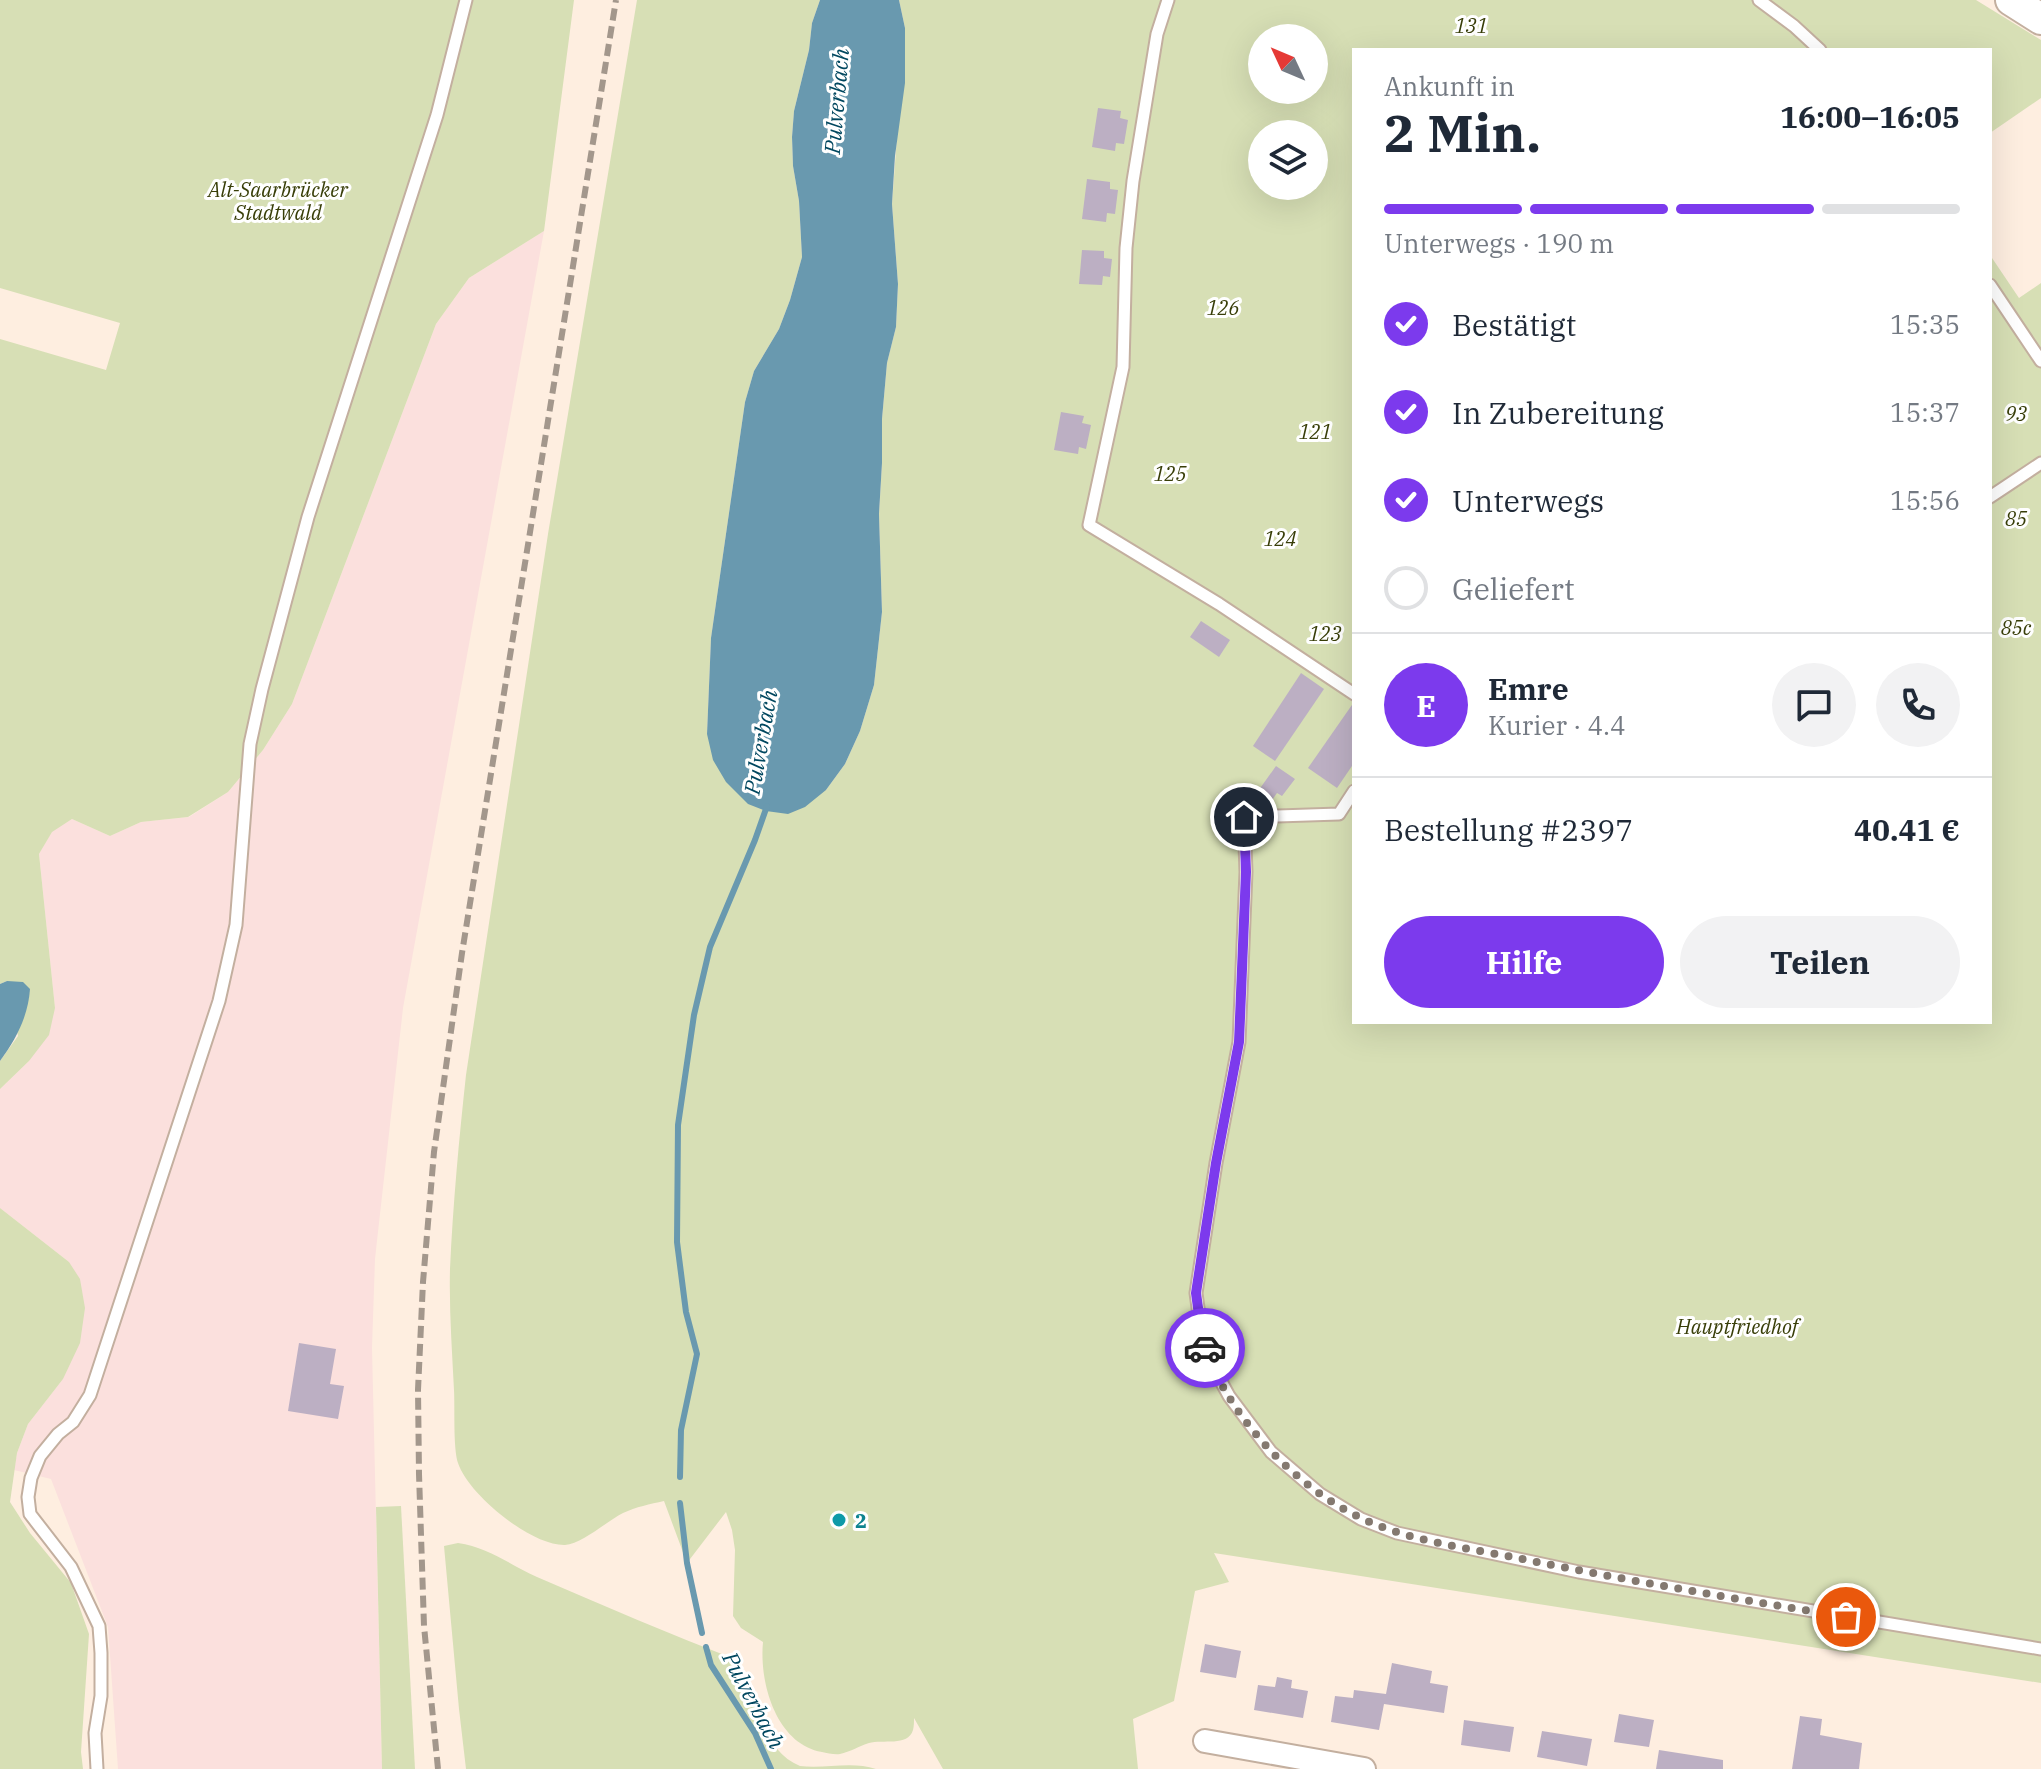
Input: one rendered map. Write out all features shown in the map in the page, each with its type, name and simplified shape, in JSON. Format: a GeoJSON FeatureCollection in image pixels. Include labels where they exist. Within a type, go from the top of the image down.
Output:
{"type":"FeatureCollection","features":[{"type":"Feature","properties":{"kind":"main road"},"geometry":{"type":"LineString","coordinates":[[2011,0],[2041,19]]}},
{"type":"Feature","properties":{"kind":"street"},"geometry":{"type":"LineString","coordinates":[[1205,1741],[1364,1769]]}},
{"type":"Feature","properties":{"kind":"lane"},"geometry":{"type":"LineString","coordinates":[[97,1769],[95,1733],[101,1696],[99,1626],[71,1567],[30,1514],[28,1497],[31,1478],[40,1456],[58,1434],[73,1422],[90,1395],[219,1001],[236,925],[250,744],[262,689],[308,517],[437,115],[466,0]]}},
{"type":"Feature","properties":{"kind":"lane"},"geometry":{"type":"LineString","coordinates":[[1168,0],[1157,34],[1133,181],[1126,248],[1123,367],[1089,525],[1219,604],[1352,693]]}},
{"type":"Feature","properties":{"kind":"lane"},"geometry":{"type":"LineString","coordinates":[[1759,0],[1818,48]]}},
{"type":"Feature","properties":{"kind":"lane"},"geometry":{"type":"LineString","coordinates":[[1992,288],[2041,361]]}},
{"type":"Feature","properties":{"kind":"lane"},"geometry":{"type":"LineString","coordinates":[[1992,496],[2041,463]]}},
{"type":"Feature","properties":{"kind":"lane"},"geometry":{"type":"LineString","coordinates":[[1352,794],[1339,814],[1244,817],[1246,872],[1239,1042],[1196,1293],[1202,1337],[1210,1361],[1229,1396],[1262,1442],[1320,1494],[1361,1519],[1397,1533],[1579,1572],[2041,1649]]}},
{"type":"Feature","properties":{"kind":"shaded area"},"geometry":{"type":"Polygon","coordinates":[[[544,231],[403,1008],[375,1259],[372,1348],[382,1769],[118,1769],[108,1627],[51,1479],[14,1470],[28,1424],[63,1379],[69,1262],[0,1208],[0,1089],[29,1061],[55,1008],[39,854],[52,831],[72,819],[110,836],[141,822],[189,817],[228,792],[263,750],[292,704],[436,324],[469,278],[544,231]]]}},
{"type":"Feature","properties":{"kind":"green space","name":"Alt-Saarbrücker Stadtwald"},"geometry":{"type":"Polygon","coordinates":[[[0,0],[574,0],[544,231],[469,278],[436,324],[292,704],[263,750],[228,792],[188,817],[141,822],[110,836],[72,819],[52,832],[39,854],[55,1008],[49,1035],[29,1061],[0,1089],[0,1061],[18,1036],[7,981],[0,984],[0,339],[106,370],[120,323],[0,288],[0,0]]]}},
{"type":"Feature","properties":{"kind":"green space","name":"Hauptfriedhof"},"geometry":{"type":"Polygon","coordinates":[[[637,0],[820,0],[812,23],[809,50],[794,111],[792,137],[802,257],[779,329],[754,371],[745,402],[711,638],[707,734],[826,790],[845,764],[860,731],[874,685],[882,612],[879,514],[882,419],[887,363],[896,327],[898,284],[892,204],[905,28],[899,0],[1976,0],[2041,40],[2041,98],[1992,132],[1992,48],[1352,48],[1352,1024],[1992,1024],[1992,258],[2019,298],[2041,283],[2041,1683],[1214,1553],[1229,1582],[1195,1591],[1174,1701],[1133,1719],[1138,1769],[943,1769],[914,1718],[913,1730],[906,1739],[869,1743],[840,1754],[806,1747],[782,1724],[774,1709],[764,1675],[763,1642],[741,1628],[733,1616],[735,1550],[726,1512],[687,1563],[664,1501],[623,1513],[587,1537],[565,1545],[551,1543],[519,1528],[487,1503],[464,1475],[456,1456],[450,1314],[456,1172],[466,1075],[548,534],[637,0]]]}},
{"type":"Feature","properties":{"kind":"green space"},"geometry":{"type":"Polygon","coordinates":[[[0,1208],[69,1262],[80,1279],[85,1308],[80,1343],[63,1379],[28,1424],[17,1453],[10,1502],[30,1533],[71,1583],[89,1634],[81,1752],[83,1769],[0,1769],[0,1208]]]}},
{"type":"Feature","properties":{"kind":"green space"},"geometry":{"type":"Polygon","coordinates":[[[401,1506],[415,1769],[382,1769],[376,1507],[401,1506]]]}},
{"type":"Feature","properties":{"kind":"green space"},"geometry":{"type":"Polygon","coordinates":[[[458,1543],[489,1552],[537,1577],[737,1660],[745,1672],[768,1736],[790,1761],[800,1766],[876,1769],[466,1769],[444,1546],[458,1543]]]}},
{"type":"Feature","properties":{"kind":"water"},"geometry":{"type":"Polygon","coordinates":[[[820,0],[899,0],[905,28],[905,83],[892,204],[898,284],[896,327],[887,363],[882,419],[879,514],[882,612],[874,685],[860,731],[845,764],[826,790],[805,807],[788,814],[766,811],[748,804],[726,782],[713,760],[707,734],[711,638],[745,402],[754,371],[779,329],[802,257],[792,137],[794,111],[809,50],[812,23],[820,0]]]}},
{"type":"Feature","properties":{"kind":"water"},"geometry":{"type":"Polygon","coordinates":[[[23,982],[30,989],[20,1027],[0,1061],[0,984],[23,982]]]}},
{"type":"Feature","properties":{"kind":"building"},"geometry":{"type":"Polygon","coordinates":[[[1098,108],[1121,111],[1120,118],[1128,120],[1124,144],[1116,143],[1115,151],[1092,147],[1098,108]]]}},
{"type":"Feature","properties":{"kind":"building"},"geometry":{"type":"Polygon","coordinates":[[[1087,179],[1110,182],[1110,189],[1118,190],[1115,214],[1107,213],[1106,222],[1082,219],[1087,179]]]}},
{"type":"Feature","properties":{"kind":"building"},"geometry":{"type":"Polygon","coordinates":[[[1082,250],[1104,251],[1104,258],[1112,259],[1110,277],[1103,276],[1102,285],[1079,284],[1082,250]]]}},
{"type":"Feature","properties":{"kind":"building"},"geometry":{"type":"Polygon","coordinates":[[[1061,412],[1084,416],[1082,423],[1091,425],[1086,449],[1079,447],[1078,454],[1054,450],[1061,412]]]}},
{"type":"Feature","properties":{"kind":"building"},"geometry":{"type":"Polygon","coordinates":[[[1201,621],[1230,640],[1219,657],[1190,637],[1201,621]]]}},
{"type":"Feature","properties":{"kind":"building"},"geometry":{"type":"Polygon","coordinates":[[[1301,673],[1324,689],[1275,761],[1253,746],[1301,673]]]}},
{"type":"Feature","properties":{"kind":"building"},"geometry":{"type":"Polygon","coordinates":[[[1352,705],[1352,766],[1337,788],[1308,768],[1352,705]]]}},
{"type":"Feature","properties":{"kind":"building"},"geometry":{"type":"Polygon","coordinates":[[[1276,766],[1295,779],[1282,796],[1277,793],[1270,803],[1256,794],[1276,766]]]}},
{"type":"Feature","properties":{"kind":"building"},"geometry":{"type":"Polygon","coordinates":[[[299,1343],[336,1349],[330,1384],[344,1386],[338,1419],[288,1411],[299,1343]]]}},
{"type":"Feature","properties":{"kind":"building"},"geometry":{"type":"Polygon","coordinates":[[[1205,1644],[1241,1651],[1236,1678],[1200,1672],[1205,1644]]]}},
{"type":"Feature","properties":{"kind":"building"},"geometry":{"type":"Polygon","coordinates":[[[1392,1663],[1432,1671],[1430,1683],[1448,1686],[1444,1713],[1384,1704],[1379,1730],[1331,1722],[1335,1696],[1353,1698],[1354,1690],[1386,1694],[1392,1663]]]}},
{"type":"Feature","properties":{"kind":"building"},"geometry":{"type":"Polygon","coordinates":[[[1277,1677],[1292,1680],[1291,1688],[1308,1691],[1303,1718],[1254,1710],[1258,1685],[1275,1687],[1277,1677]]]}},
{"type":"Feature","properties":{"kind":"building"},"geometry":{"type":"Polygon","coordinates":[[[1619,1714],[1654,1720],[1649,1747],[1614,1742],[1619,1714]]]}},
{"type":"Feature","properties":{"kind":"building"},"geometry":{"type":"Polygon","coordinates":[[[1800,1716],[1822,1719],[1820,1735],[1862,1743],[1859,1769],[1792,1769],[1800,1716]]]}},
{"type":"Feature","properties":{"kind":"building"},"geometry":{"type":"Polygon","coordinates":[[[1464,1720],[1514,1727],[1510,1752],[1461,1745],[1464,1720]]]}},
{"type":"Feature","properties":{"kind":"building"},"geometry":{"type":"Polygon","coordinates":[[[1542,1731],[1592,1739],[1587,1766],[1537,1757],[1542,1731]]]}},
{"type":"Feature","properties":{"kind":"building"},"geometry":{"type":"Polygon","coordinates":[[[1659,1750],[1723,1760],[1723,1769],[1656,1769],[1659,1750]]]}},
{"type":"Feature","properties":{"kind":"waterway","name":"Pulverbach"},"geometry":{"type":"LineString","coordinates":[[680,1477],[681,1430],[697,1354],[686,1312],[677,1242],[678,1125],[694,1015],[710,947],[767,806]]}},
{"type":"Feature","properties":{"kind":"waterway","name":"Pulverbach"},"geometry":{"type":"LineString","coordinates":[[680,1503],[687,1563],[702,1633]]}},
{"type":"Feature","properties":{"kind":"waterway","name":"Pulverbach"},"geometry":{"type":"LineString","coordinates":[[706,1647],[711,1665],[755,1733],[771,1769]]}},
{"type":"Feature","properties":{"kind":"railway"},"geometry":{"type":"LineString","coordinates":[[438,1769],[424,1626],[418,1390],[434,1152],[462,953],[616,0]]}},
{"type":"Feature","properties":{"kind":"way so far"},"geometry":{"type":"LineString","coordinates":[[1205,1348],[1229,1396],[1271,1452],[1320,1494],[1361,1519],[1425,1540],[1579,1572],[1846,1617]]}},
{"type":"Feature","properties":{"kind":"place","name":"2"},"geometry":{"type":"Point","coordinates":[839,1520]}},
{"type":"Feature","properties":{"kind":"route"},"geometry":{"type":"LineString","coordinates":[[1205,1348],[1196,1293],[1239,1042],[1246,872],[1244,817]]}},
{"type":"Feature","properties":{"kind":"park label","name":"131"},"geometry":{"type":"Point","coordinates":[1471,25]}},
{"type":"Feature","properties":{"kind":"park label","name":"126"},"geometry":{"type":"Point","coordinates":[1223,307]}},
{"type":"Feature","properties":{"kind":"park label","name":"93"},"geometry":{"type":"Point","coordinates":[2016,413]}},
{"type":"Feature","properties":{"kind":"park label","name":"121"},"geometry":{"type":"Point","coordinates":[1315,431]}},
{"type":"Feature","properties":{"kind":"park label","name":"125"},"geometry":{"type":"Point","coordinates":[1170,473]}},
{"type":"Feature","properties":{"kind":"park label","name":"85"},"geometry":{"type":"Point","coordinates":[2016,518]}},
{"type":"Feature","properties":{"kind":"park label","name":"124"},"geometry":{"type":"Point","coordinates":[1280,538]}},
{"type":"Feature","properties":{"kind":"park label","name":"85c"},"geometry":{"type":"Point","coordinates":[2016,627]}},
{"type":"Feature","properties":{"kind":"park label","name":"123"},"geometry":{"type":"Point","coordinates":[1325,633]}}]}
